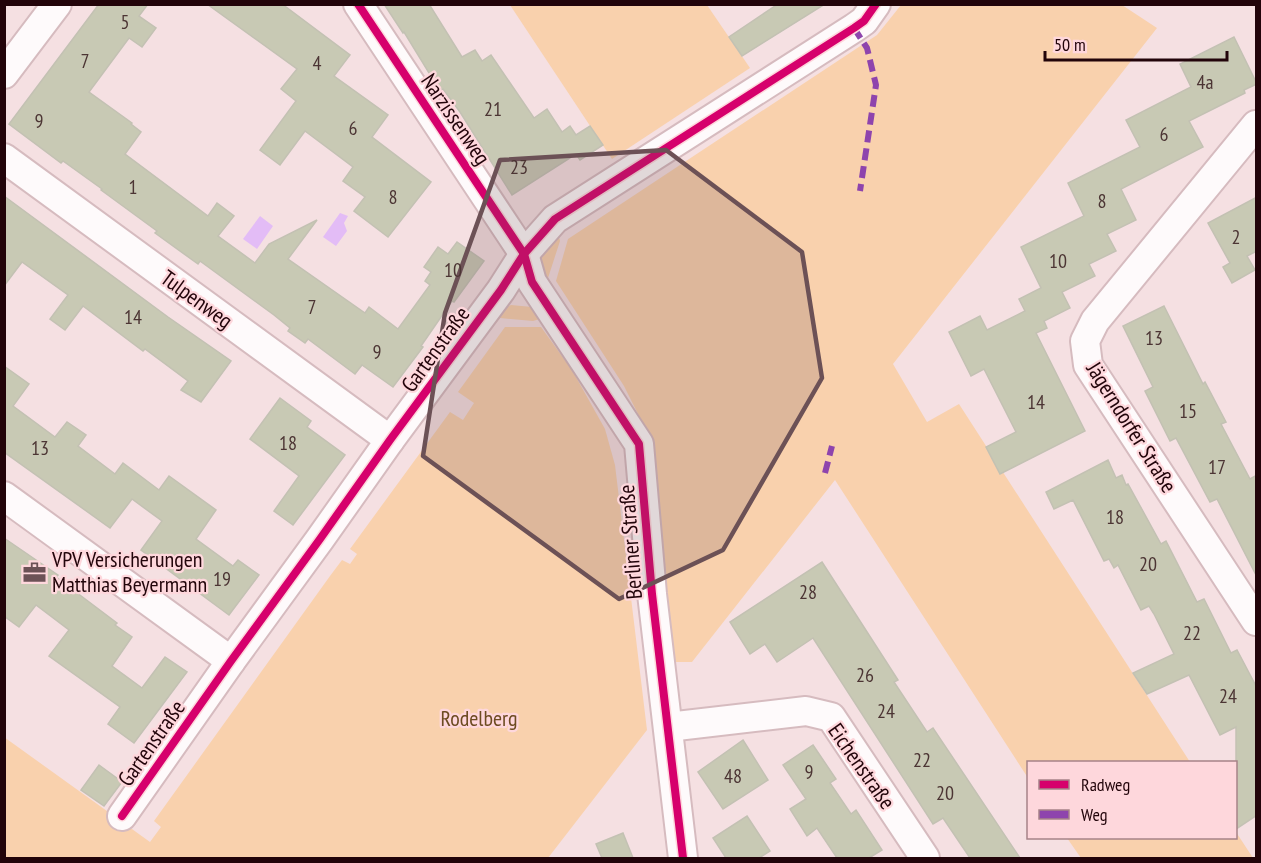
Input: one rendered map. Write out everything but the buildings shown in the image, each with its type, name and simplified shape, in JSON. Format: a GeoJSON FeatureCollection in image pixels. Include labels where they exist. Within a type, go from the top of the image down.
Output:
{"type":"FeatureCollection","features":[{"type":"Feature","properties":{"kind":"street"},"geometry":{"type":"LineString","coordinates":[[4,74],[57,4]]}},
{"type":"Feature","properties":{"kind":"street","name":"Narzissenweg"},"geometry":{"type":"LineString","coordinates":[[358,4],[524,254]]}},
{"type":"Feature","properties":{"kind":"street","name":"Gartenstraße"},"geometry":{"type":"LineString","coordinates":[[122,816],[390,440],[501,290],[524,254],[555,219],[864,10]]}},
{"type":"Feature","properties":{"kind":"street","name":"Jägerndorfer Straße"},"geometry":{"type":"LineString","coordinates":[[1257,125],[1095,321],[1085,341],[1088,365],[1257,621]]}},
{"type":"Feature","properties":{"kind":"street","name":"Tulpenweg"},"geometry":{"type":"LineString","coordinates":[[4,158],[390,440]]}},
{"type":"Feature","properties":{"kind":"street","name":"Berliner Straße"},"geometry":{"type":"LineString","coordinates":[[524,254],[532,282],[639,444],[652,594],[683,858]]}},
{"type":"Feature","properties":{"kind":"street"},"geometry":{"type":"LineString","coordinates":[[4,496],[231,661]]}},
{"type":"Feature","properties":{"kind":"street","name":"Eichenstraße"},"geometry":{"type":"LineString","coordinates":[[668,727],[806,711],[831,717],[925,858]]}},
{"type":"Feature","properties":{"kind":"highlighted area"},"geometry":{"type":"Polygon","coordinates":[[[666,150],[802,252],[822,378],[723,550],[619,599],[423,456],[445,313],[500,160],[666,150]]]}},
{"type":"Feature","properties":{"kind":"green space"},"geometry":{"type":"Polygon","coordinates":[[[510,5],[707,5],[750,68],[612,159],[510,5]]]}},
{"type":"Feature","properties":{"kind":"green space"},"geometry":{"type":"Polygon","coordinates":[[[901,5],[1122,5],[1157,28],[893,364],[927,422],[959,404],[1189,761],[1027,761],[1027,776],[835,480],[692,662],[675,662],[650,438],[624,386],[556,281],[568,239],[877,35],[901,5]]]}},
{"type":"Feature","properties":{"kind":"green space"},"geometry":{"type":"Polygon","coordinates":[[[559,237],[560,241],[548,278],[555,289],[555,294],[540,270],[539,263],[543,250],[559,237]]]}},
{"type":"Feature","properties":{"kind":"green space"},"geometry":{"type":"Polygon","coordinates":[[[511,305],[532,307],[543,318],[533,321],[500,318],[480,342],[479,336],[503,309],[511,305]]]}},
{"type":"Feature","properties":{"kind":"green space","name":"Rodelberg"},"geometry":{"type":"Polygon","coordinates":[[[505,327],[541,327],[572,370],[605,429],[615,465],[647,730],[548,858],[5,858],[4,737],[150,842],[161,827],[154,821],[342,560],[350,564],[357,554],[350,549],[450,412],[463,420],[474,403],[458,392],[505,327]]]}},
{"type":"Feature","properties":{"kind":"green space"},"geometry":{"type":"Polygon","coordinates":[[[1237,834],[1253,858],[1081,858],[1068,839],[1237,839],[1237,834]]]}},
{"type":"Feature","properties":{"kind":"shaded area"},"geometry":{"type":"Polygon","coordinates":[[[340,213],[348,216],[344,223],[347,231],[336,246],[323,237],[340,213]]]}},
{"type":"Feature","properties":{"kind":"shaded area"},"geometry":{"type":"Polygon","coordinates":[[[260,216],[273,226],[257,249],[243,239],[260,216]]]}},
{"type":"Feature","properties":{"kind":"marked path"},"geometry":{"type":"LineString","coordinates":[[854,28],[867,48],[876,85],[860,191]]}},
{"type":"Feature","properties":{"kind":"marked path"},"geometry":{"type":"LineString","coordinates":[[825,473],[832,446]]}},
{"type":"Feature","properties":{"kind":"cycle path"},"geometry":{"type":"LineString","coordinates":[[358,4],[524,254],[532,282],[639,444],[652,594],[683,858]]}},
{"type":"Feature","properties":{"kind":"cycle path"},"geometry":{"type":"LineString","coordinates":[[122,816],[390,440],[501,290],[524,254],[555,219],[854,28],[864,21],[876,4]]}},
{"type":"Feature","properties":{"kind":"place","name":"VPV Versicherungen Matthias Beyermann"},"geometry":{"type":"Point","coordinates":[34,572]}}]}
